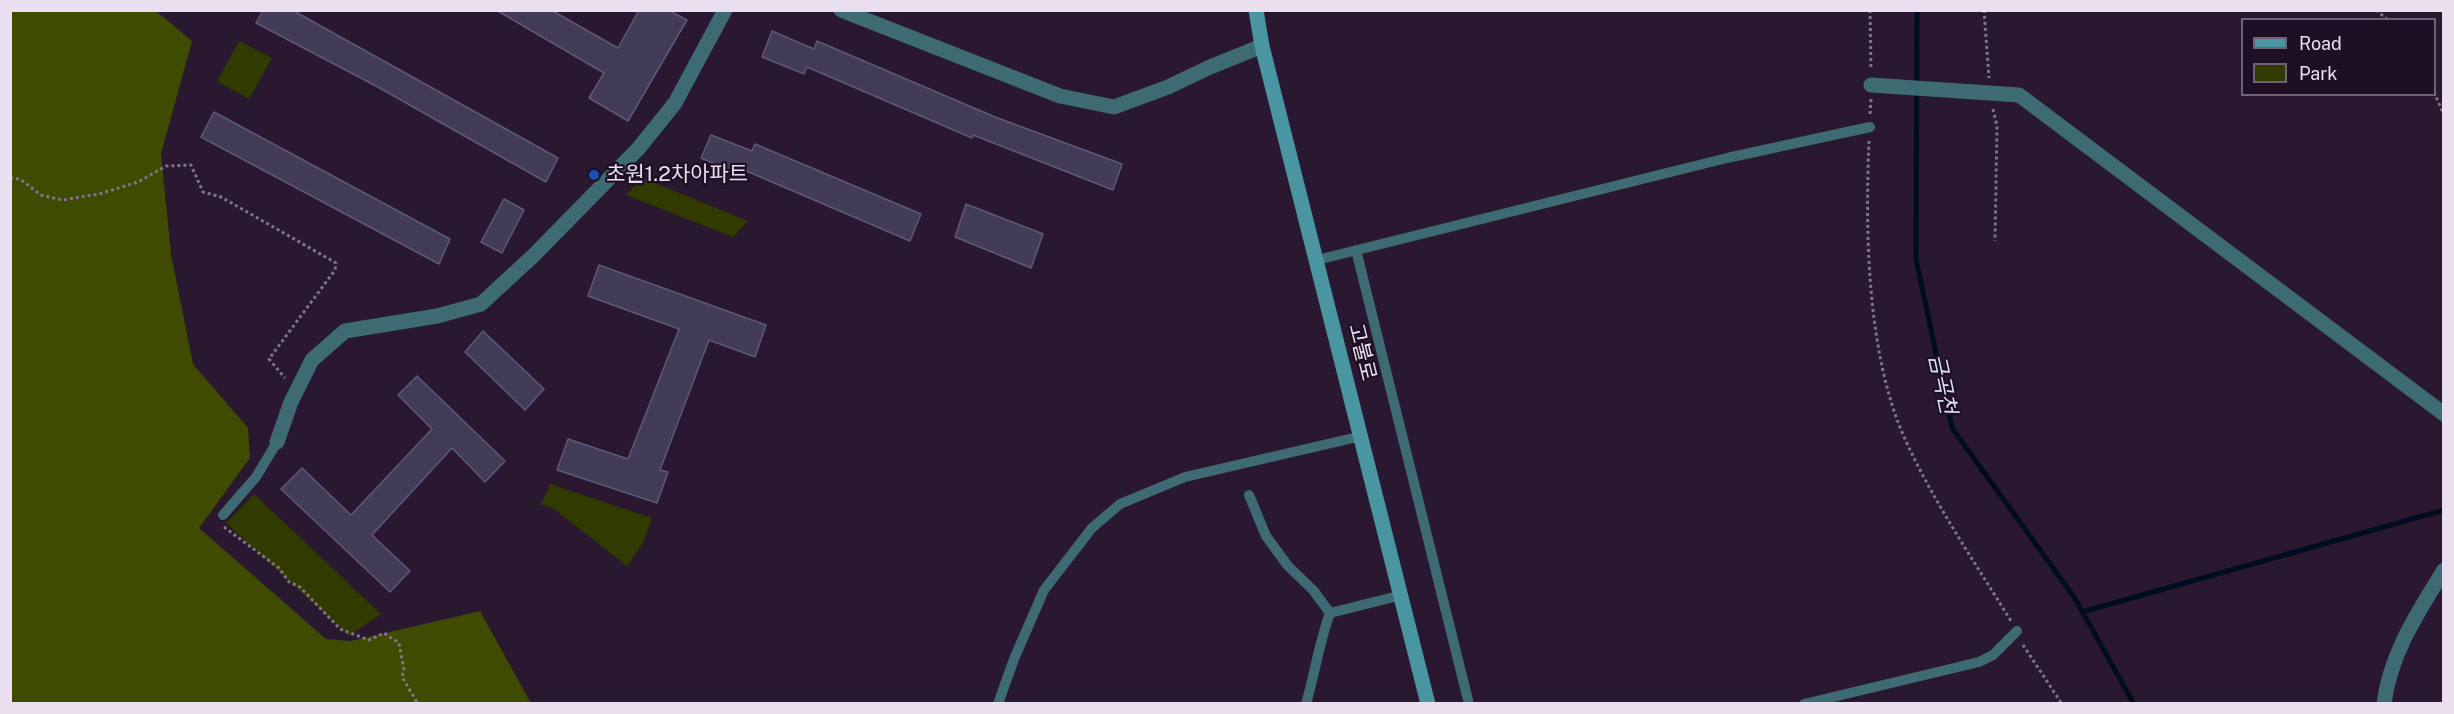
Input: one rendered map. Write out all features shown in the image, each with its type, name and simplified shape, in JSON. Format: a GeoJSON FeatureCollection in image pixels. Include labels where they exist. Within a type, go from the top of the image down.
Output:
{"type":"FeatureCollection","features":[{"type":"Feature","properties":{"kind":"main road","name":"고불로"},"geometry":{"type":"LineString","coordinates":[[1256,10],[1262,46],[1428,704]]}},
{"type":"Feature","properties":{"kind":"street"},"geometry":{"type":"LineString","coordinates":[[277,442],[297,390],[312,360],[345,332],[437,316],[481,304],[577,213],[638,149],[675,103],[725,10]]}},
{"type":"Feature","properties":{"kind":"street"},"geometry":{"type":"LineString","coordinates":[[841,10],[1060,96],[1114,107],[1168,87],[1262,46]]}},
{"type":"Feature","properties":{"kind":"street"},"geometry":{"type":"LineString","coordinates":[[1871,85],[2019,95],[2444,414]]}},
{"type":"Feature","properties":{"kind":"street"},"geometry":{"type":"LineString","coordinates":[[2384,704],[2388,677],[2409,627],[2444,570]]}},
{"type":"Feature","properties":{"kind":"lane"},"geometry":{"type":"LineString","coordinates":[[1317,260],[1727,158],[1870,127]]}},
{"type":"Feature","properties":{"kind":"lane"},"geometry":{"type":"LineString","coordinates":[[1356,250],[1469,704]]}},
{"type":"Feature","properties":{"kind":"lane"},"geometry":{"type":"LineString","coordinates":[[998,704],[1014,659],[1044,590],[1092,528],[1120,504],[1185,477],[1362,436]]}},
{"type":"Feature","properties":{"kind":"lane"},"geometry":{"type":"LineString","coordinates":[[223,515],[256,477],[277,442]]}},
{"type":"Feature","properties":{"kind":"lane"},"geometry":{"type":"LineString","coordinates":[[1249,495],[1266,536],[1287,566],[1313,590],[1330,613]]}},
{"type":"Feature","properties":{"kind":"lane"},"geometry":{"type":"LineString","coordinates":[[1330,613],[1401,595]]}},
{"type":"Feature","properties":{"kind":"lane"},"geometry":{"type":"LineString","coordinates":[[1306,704],[1314,676],[1319,643],[1330,613]]}},
{"type":"Feature","properties":{"kind":"lane"},"geometry":{"type":"LineString","coordinates":[[1804,704],[1979,662],[1993,655],[2017,631]]}},
{"type":"Feature","properties":{"kind":"path"},"geometry":{"type":"LineString","coordinates":[[1870,10],[1871,85],[1867,185],[1873,306],[1886,381],[1904,437],[1941,508],[2017,631],[2027,654],[2062,704]]}},
{"type":"Feature","properties":{"kind":"path"},"geometry":{"type":"LineString","coordinates":[[1984,10],[1989,94],[1996,126],[1995,241]]}},
{"type":"Feature","properties":{"kind":"path"},"geometry":{"type":"LineString","coordinates":[[2436,96],[2444,115]]}},
{"type":"Feature","properties":{"kind":"path"},"geometry":{"type":"LineString","coordinates":[[10,178],[20,179],[41,195],[62,200],[138,182],[166,166],[191,165],[199,178],[203,192],[220,197],[336,263],[335,270],[269,359],[271,365],[297,390]]}},
{"type":"Feature","properties":{"kind":"path"},"geometry":{"type":"LineString","coordinates":[[223,515],[220,519],[227,531],[264,557],[289,582],[300,587],[340,629],[369,640],[384,633],[399,643],[404,670],[402,677],[418,704]]}},
{"type":"Feature","properties":{"kind":"green space"},"geometry":{"type":"Polygon","coordinates":[[[10,11],[156,11],[192,41],[161,154],[171,254],[193,364],[248,428],[250,458],[199,528],[326,639],[351,641],[480,611],[531,703],[11,703],[10,11]]]}},
{"type":"Feature","properties":{"kind":"green space"},"geometry":{"type":"Polygon","coordinates":[[[239,41],[272,58],[249,99],[217,81],[239,41]]]}},
{"type":"Feature","properties":{"kind":"green space"},"geometry":{"type":"Polygon","coordinates":[[[642,178],[748,221],[733,237],[626,195],[642,178]]]}},
{"type":"Feature","properties":{"kind":"green space"},"geometry":{"type":"Polygon","coordinates":[[[550,484],[652,518],[643,543],[627,566],[554,509],[541,504],[550,484]]]}},
{"type":"Feature","properties":{"kind":"green space"},"geometry":{"type":"Polygon","coordinates":[[[254,494],[381,614],[349,636],[226,523],[254,494]]]}},
{"type":"Feature","properties":{"kind":"building"},"geometry":{"type":"Polygon","coordinates":[[[263,10],[292,10],[558,158],[546,182],[376,86],[256,23],[263,10]]]}},
{"type":"Feature","properties":{"kind":"building"},"geometry":{"type":"Polygon","coordinates":[[[496,10],[551,10],[618,48],[639,10],[668,10],[687,20],[628,121],[589,98],[604,73],[496,10]]]}},
{"type":"Feature","properties":{"kind":"building"},"geometry":{"type":"Polygon","coordinates":[[[772,31],[814,49],[817,41],[995,117],[1122,164],[1113,190],[973,135],[972,138],[807,67],[804,74],[762,57],[772,31]]]}},
{"type":"Feature","properties":{"kind":"building"},"geometry":{"type":"Polygon","coordinates":[[[214,112],[450,239],[439,264],[201,137],[214,112]]]}},
{"type":"Feature","properties":{"kind":"building"},"geometry":{"type":"Polygon","coordinates":[[[711,135],[752,151],[755,144],[921,214],[910,241],[744,170],[742,176],[701,158],[711,135]]]}},
{"type":"Feature","properties":{"kind":"building"},"geometry":{"type":"Polygon","coordinates":[[[504,199],[524,210],[502,253],[481,242],[504,199]]]}},
{"type":"Feature","properties":{"kind":"building"},"geometry":{"type":"Polygon","coordinates":[[[966,204],[1043,234],[1031,268],[955,237],[966,204]]]}},
{"type":"Feature","properties":{"kind":"building"},"geometry":{"type":"Polygon","coordinates":[[[599,265],[766,325],[755,357],[709,340],[660,470],[668,472],[657,503],[557,470],[568,439],[628,459],[679,329],[588,296],[599,265]]]}},
{"type":"Feature","properties":{"kind":"building"},"geometry":{"type":"Polygon","coordinates":[[[483,331],[544,389],[525,410],[465,352],[483,331]]]}},
{"type":"Feature","properties":{"kind":"building"},"geometry":{"type":"Polygon","coordinates":[[[417,376],[505,461],[485,482],[452,448],[372,535],[410,571],[390,592],[281,489],[302,468],[351,515],[432,429],[398,395],[417,376]]]}},
{"type":"Feature","properties":{"kind":"waterway","name":"금곡천"},"geometry":{"type":"LineString","coordinates":[[1917,10],[1916,259],[1952,428],[2074,597],[2134,704]]}},
{"type":"Feature","properties":{"kind":"waterway"},"geometry":{"type":"LineString","coordinates":[[2082,612],[2444,510]]}},
{"type":"Feature","properties":{"kind":"place","name":"초원1.2차아파트"},"geometry":{"type":"Point","coordinates":[594,175]}}]}
